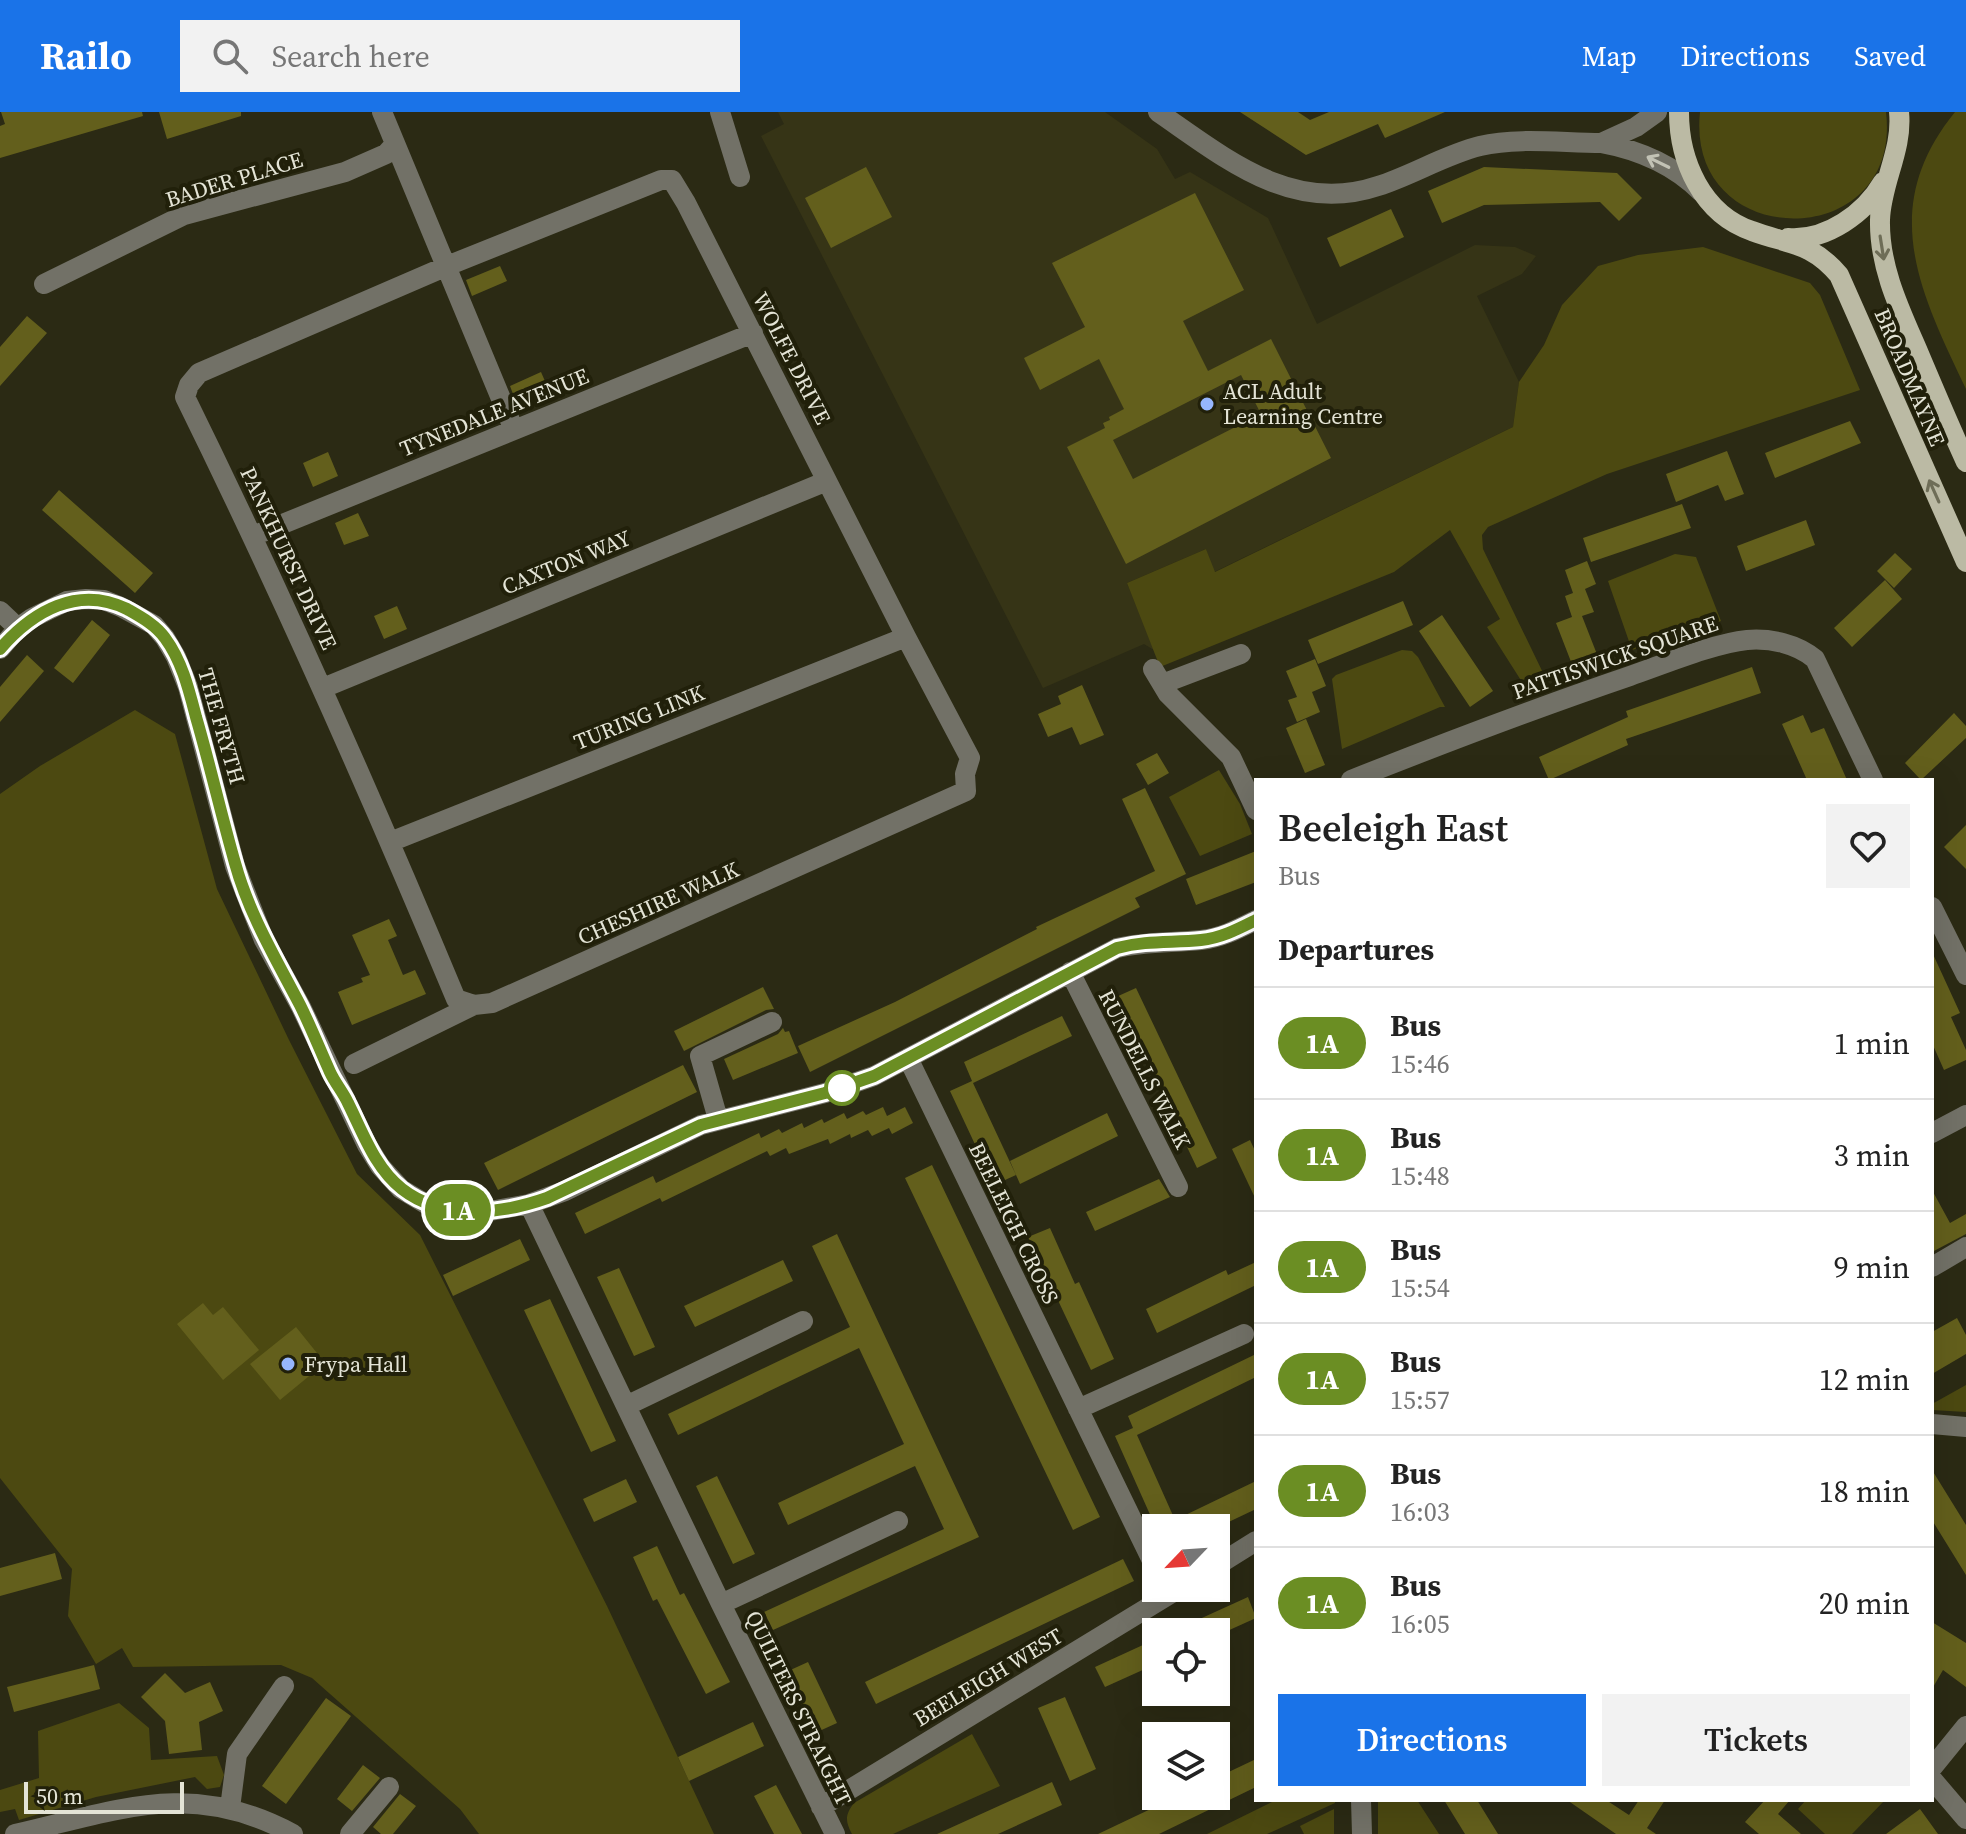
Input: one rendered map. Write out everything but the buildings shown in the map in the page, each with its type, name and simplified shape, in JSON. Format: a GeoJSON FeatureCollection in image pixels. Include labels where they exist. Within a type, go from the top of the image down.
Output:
{"type":"FeatureCollection","features":[{"type":"Feature","properties":{"kind":"main road","name":"BROADMAYNE"},"geometry":{"type":"LineString","coordinates":[[1679,112],[1682,152],[1706,198],[1737,224],[1818,253],[1839,275],[1966,562]]}},
{"type":"Feature","properties":{"kind":"main road","name":"BROADMAYNE"},"geometry":{"type":"LineString","coordinates":[[1899,112],[1898,140],[1880,217],[1886,269],[1897,303],[1966,462]]}},
{"type":"Feature","properties":{"kind":"main road"},"geometry":{"type":"LineString","coordinates":[[1892,166],[1903,135],[1916,112]]}},
{"type":"Feature","properties":{"kind":"main road","name":"BROADMAYNE"},"geometry":{"type":"LineString","coordinates":[[1780,238],[1812,236],[1840,224],[1868,203],[1892,166]]}},
{"type":"Feature","properties":{"kind":"street"},"geometry":{"type":"LineString","coordinates":[[382,112],[514,430]]}},
{"type":"Feature","properties":{"kind":"street"},"geometry":{"type":"LineString","coordinates":[[720,112],[740,177]]}},
{"type":"Feature","properties":{"kind":"street"},"geometry":{"type":"LineString","coordinates":[[1158,112],[1242,170],[1304,193],[1322,195],[1374,188],[1483,145],[1601,143],[1633,151],[1669,167],[1706,198]]}},
{"type":"Feature","properties":{"kind":"street"},"geometry":{"type":"LineString","coordinates":[[1601,143],[1636,127],[1657,112]]}},
{"type":"Feature","properties":{"kind":"street","name":"BADER PLACE"},"geometry":{"type":"LineString","coordinates":[[44,284],[184,215],[345,172],[386,154],[395,144]]}},
{"type":"Feature","properties":{"kind":"street","name":"WOLFE DRIVE"},"geometry":{"type":"LineString","coordinates":[[447,266],[661,180],[672,180],[970,758],[965,774]]}},
{"type":"Feature","properties":{"kind":"street","name":"PANKHURST DRIVE"},"geometry":{"type":"LineString","coordinates":[[447,266],[199,373],[189,385],[185,397],[323,688],[456,999],[474,1005]]}},
{"type":"Feature","properties":{"kind":"street","name":"TYNEDALE AVENUE"},"geometry":{"type":"LineString","coordinates":[[253,536],[753,333]]}},
{"type":"Feature","properties":{"kind":"street","name":"CAXTON WAY"},"geometry":{"type":"LineString","coordinates":[[323,688],[827,481]]}},
{"type":"Feature","properties":{"kind":"street","name":"THE FRYTH"},"geometry":{"type":"LineString","coordinates":[[0,649],[18,628],[67,601],[104,600],[138,615],[154,625],[165,638],[188,687],[235,866],[264,940],[380,1166],[401,1189],[426,1204],[450,1210],[485,1212],[529,1204],[565,1191],[701,1125],[853,1085],[1117,948],[1156,941],[1202,940],[1230,934],[1254,921]]}},
{"type":"Feature","properties":{"kind":"street"},"geometry":{"type":"LineString","coordinates":[[0,611],[18,628]]}},
{"type":"Feature","properties":{"kind":"street","name":"TURING LINK"},"geometry":{"type":"LineString","coordinates":[[390,842],[906,637]]}},
{"type":"Feature","properties":{"kind":"street","name":"PATTISWICK SQUARE"},"geometry":{"type":"LineString","coordinates":[[1356,778],[1539,707],[1747,640],[1781,643],[1806,652],[1815,659],[1872,778]]}},
{"type":"Feature","properties":{"kind":"street"},"geometry":{"type":"LineString","coordinates":[[1241,654],[1158,677],[1193,721],[1231,757],[1254,806]]}},
{"type":"Feature","properties":{"kind":"street","name":"CHESHIRE WALK"},"geometry":{"type":"LineString","coordinates":[[354,1064],[474,1005],[492,1003],[966,791],[965,774]]}},
{"type":"Feature","properties":{"kind":"street"},"geometry":{"type":"LineString","coordinates":[[1934,911],[1966,975]]}},
{"type":"Feature","properties":{"kind":"street","name":"RUNDELLS WALK"},"geometry":{"type":"LineString","coordinates":[[1070,972],[1178,1187]]}},
{"type":"Feature","properties":{"kind":"street"},"geometry":{"type":"LineString","coordinates":[[718,1119],[700,1056],[772,1022]]}},
{"type":"Feature","properties":{"kind":"street","name":"BEELEIGH CROSS"},"geometry":{"type":"LineString","coordinates":[[908,1058],[1142,1540]]}},
{"type":"Feature","properties":{"kind":"street"},"geometry":{"type":"LineString","coordinates":[[1934,1132],[1966,1115]]}},
{"type":"Feature","properties":{"kind":"street","name":"QUILTERS STRAIGHT"},"geometry":{"type":"LineString","coordinates":[[529,1204],[835,1834]]}},
{"type":"Feature","properties":{"kind":"street"},"geometry":{"type":"LineString","coordinates":[[1934,1266],[1966,1247]]}},
{"type":"Feature","properties":{"kind":"street"},"geometry":{"type":"LineString","coordinates":[[628,1405],[803,1321]]}},
{"type":"Feature","properties":{"kind":"street"},"geometry":{"type":"LineString","coordinates":[[1078,1409],[1244,1334]]}},
{"type":"Feature","properties":{"kind":"street"},"geometry":{"type":"LineString","coordinates":[[1934,1424],[1966,1427]]}},
{"type":"Feature","properties":{"kind":"street","name":"QUILTERS STRAIGHT"},"geometry":{"type":"LineString","coordinates":[[721,1604],[898,1521]]}},
{"type":"Feature","properties":{"kind":"street"},"geometry":{"type":"LineString","coordinates":[[1230,1557],[1254,1542]]}},
{"type":"Feature","properties":{"kind":"street","name":"BEELEIGH WEST"},"geometry":{"type":"LineString","coordinates":[[821,1807],[1152,1602]]}},
{"type":"Feature","properties":{"kind":"street"},"geometry":{"type":"LineString","coordinates":[[230,1808],[237,1754],[284,1686]]}},
{"type":"Feature","properties":{"kind":"street"},"geometry":{"type":"LineString","coordinates":[[1934,1766],[1966,1726]]}},
{"type":"Feature","properties":{"kind":"street"},"geometry":{"type":"LineString","coordinates":[[1934,1781],[1966,1819]]}},
{"type":"Feature","properties":{"kind":"street"},"geometry":{"type":"LineString","coordinates":[[350,1834],[389,1787]]}},
{"type":"Feature","properties":{"kind":"street"},"geometry":{"type":"LineString","coordinates":[[15,1834],[65,1828],[114,1809],[162,1802],[230,1808],[293,1834]]}},
{"type":"Feature","properties":{"kind":"street"},"geometry":{"type":"LineString","coordinates":[[1361,1802],[1362,1834]]}},
{"type":"Feature","properties":{"kind":"shaded area","name":"ACL Adult Learning Centre"},"geometry":{"type":"Polygon","coordinates":[[[778,112],[1105,112],[1157,149],[1175,179],[1190,172],[1268,218],[1317,324],[1475,245],[1515,247],[1536,256],[1522,274],[1477,296],[1519,382],[1513,427],[1214,572],[1206,549],[1127,583],[1154,650],[1144,644],[1043,688],[761,136],[784,124],[778,112]]]}},
{"type":"Feature","properties":{"kind":"shaded area"},"geometry":{"type":"Polygon","coordinates":[[[1700,112],[1886,112],[1882,159],[1862,192],[1831,212],[1794,218],[1757,212],[1725,192],[1704,159],[1700,112]]]}},
{"type":"Feature","properties":{"kind":"shaded area"},"geometry":{"type":"Polygon","coordinates":[[[1955,112],[1966,112],[1966,389],[1922,284],[1914,250],[1912,216],[1917,182],[1931,147],[1955,112]]]}},
{"type":"Feature","properties":{"kind":"shaded area"},"geometry":{"type":"Polygon","coordinates":[[[1703,247],[1810,283],[1820,295],[1860,390],[1607,474],[1488,527],[1482,535],[1483,549],[1546,679],[1531,696],[1487,627],[1500,619],[1450,530],[1394,572],[1160,667],[1127,583],[1206,549],[1215,572],[1513,427],[1519,382],[1544,345],[1562,305],[1598,266],[1638,255],[1703,247]]]}},
{"type":"Feature","properties":{"kind":"shaded area"},"geometry":{"type":"Polygon","coordinates":[[[1675,554],[1696,557],[1721,621],[1632,650],[1608,581],[1675,554]]]}},
{"type":"Feature","properties":{"kind":"shaded area"},"geometry":{"type":"Polygon","coordinates":[[[1402,650],[1412,651],[1418,657],[1445,707],[1342,749],[1332,679],[1402,650]]]}},
{"type":"Feature","properties":{"kind":"shaded area"},"geometry":{"type":"Polygon","coordinates":[[[135,710],[175,734],[217,889],[289,1040],[357,1174],[420,1235],[607,1606],[714,1834],[479,1834],[460,1809],[312,1678],[281,1665],[133,1667],[122,1648],[96,1664],[68,1616],[72,1569],[0,1478],[0,794],[40,766],[135,710]]]}},
{"type":"Feature","properties":{"kind":"shaded area"},"geometry":{"type":"Polygon","coordinates":[[[1219,770],[1240,804],[1252,834],[1200,856],[1169,797],[1219,770]]]}},
{"type":"Feature","properties":{"kind":"shaded area"},"geometry":{"type":"Polygon","coordinates":[[[1966,1385],[1966,1412],[1934,1410],[1934,1403],[1966,1385]]]}},
{"type":"Feature","properties":{"kind":"shaded area"},"geometry":{"type":"Polygon","coordinates":[[[119,1703],[149,1728],[151,1760],[217,1756],[224,1775],[220,1787],[207,1789],[195,1777],[96,1797],[19,1820],[15,1809],[0,1812],[0,1790],[39,1778],[38,1731],[119,1703]]]}},
{"type":"Feature","properties":{"kind":"shaded area"},"geometry":{"type":"Polygon","coordinates":[[[972,1734],[1000,1786],[893,1834],[852,1834],[847,1818],[854,1803],[972,1734]]]}},
{"type":"Feature","properties":{"kind":"shaded area"},"geometry":{"type":"Polygon","coordinates":[[[1272,1802],[1335,1802],[1267,1834],[1207,1834],[1272,1802]]]}},
{"type":"Feature","properties":{"kind":"shaded area"},"geometry":{"type":"Polygon","coordinates":[[[1378,1802],[1418,1802],[1439,1834],[1378,1834],[1378,1802]]]}},
{"type":"Feature","properties":{"kind":"shaded area"},"geometry":{"type":"Polygon","coordinates":[[[1804,1802],[1883,1802],[1852,1834],[1825,1834],[1798,1809],[1804,1802]]]}},
{"type":"Feature","properties":{"kind":"shaded area"},"geometry":{"type":"Polygon","coordinates":[[[1334,1809],[1334,1834],[1304,1834],[1300,1826],[1334,1809]]]}},
{"type":"Feature","properties":{"kind":"bus line","name":"1A"},"geometry":{"type":"LineString","coordinates":[[0,649],[18,628],[32,618],[67,601],[86,599],[104,600],[138,615],[154,625],[165,638],[188,687],[235,866],[264,940],[380,1166],[401,1189],[426,1204],[450,1210],[485,1212],[547,1198],[701,1125],[825,1093],[874,1076],[1117,948],[1156,941],[1202,940],[1230,934],[1254,921]]}},
{"type":"Feature","properties":{"kind":"place","name":"ACL Adult Learning Centre"},"geometry":{"type":"Point","coordinates":[1207,404]}},
{"type":"Feature","properties":{"kind":"place","name":"Frypa Hall"},"geometry":{"type":"Point","coordinates":[288,1364]}}]}
